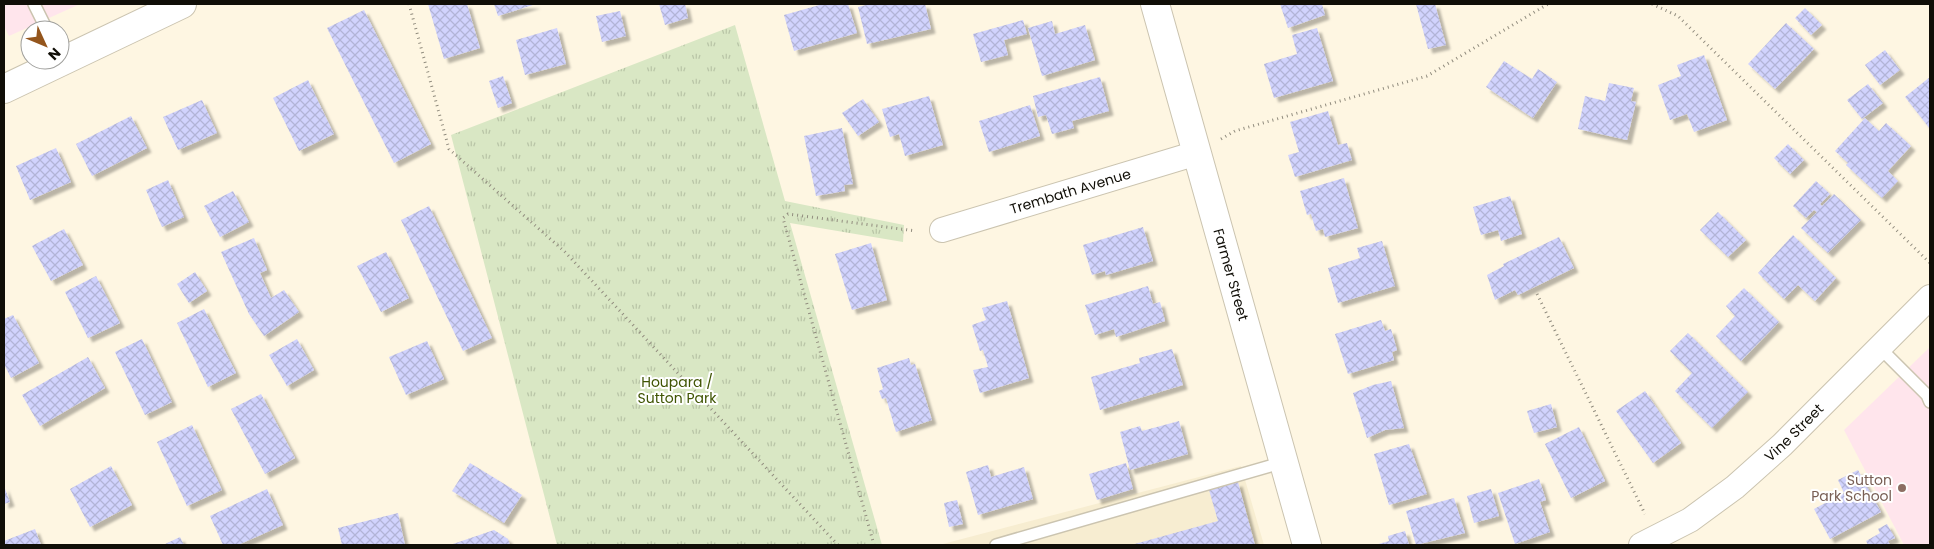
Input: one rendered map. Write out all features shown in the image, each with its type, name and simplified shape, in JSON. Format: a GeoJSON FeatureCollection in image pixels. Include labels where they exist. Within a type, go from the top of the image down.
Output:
{"type":"FeatureCollection","features":[{"type":"Feature","properties":{"kind":"street"},"geometry":{"type":"LineString","coordinates":[[70,56],[182,4]]}},
{"type":"Feature","properties":{"kind":"street","name":"Farmer Street"},"geometry":{"type":"LineString","coordinates":[[1155,4],[1307,545]]}},
{"type":"Feature","properties":{"kind":"street"},"geometry":{"type":"LineString","coordinates":[[4,88],[41,70]]}},
{"type":"Feature","properties":{"kind":"street","name":"Trembath Avenue"},"geometry":{"type":"LineString","coordinates":[[942,230],[1197,153]]}},
{"type":"Feature","properties":{"kind":"street","name":"Vine Street"},"geometry":{"type":"LineString","coordinates":[[1650,541],[1690,520],[1735,487],[1782,445],[1930,297]]}},
{"type":"Feature","properties":{"kind":"lane"},"geometry":{"type":"LineString","coordinates":[[34,4],[42,20]]}},
{"type":"Feature","properties":{"kind":"lane"},"geometry":{"type":"LineString","coordinates":[[1880,348],[1927,395],[1930,402]]}},
{"type":"Feature","properties":{"kind":"lane"},"geometry":{"type":"LineString","coordinates":[[996,545],[1284,462]]}},
{"type":"Feature","properties":{"kind":"path"},"geometry":{"type":"LineString","coordinates":[[409,4],[450,149],[565,252],[838,545]]}},
{"type":"Feature","properties":{"kind":"path"},"geometry":{"type":"LineString","coordinates":[[1197,153],[1235,131],[1426,76],[1548,4]]}},
{"type":"Feature","properties":{"kind":"path"},"geometry":{"type":"LineString","coordinates":[[1652,4],[1678,16],[1930,264]]}},
{"type":"Feature","properties":{"kind":"path"},"geometry":{"type":"LineString","coordinates":[[874,545],[783,218],[788,214],[910,232],[942,230]]}},
{"type":"Feature","properties":{"kind":"path"},"geometry":{"type":"LineString","coordinates":[[1538,294],[1643,511],[1650,541]]}},
{"type":"Feature","properties":{"kind":"shaded area"},"geometry":{"type":"Polygon","coordinates":[[[4,4],[80,4],[44,20],[20,20],[20,31],[9,36],[4,26],[4,4]]]}},
{"type":"Feature","properties":{"kind":"shaded area","name":"Sutton Park School"},"geometry":{"type":"Polygon","coordinates":[[[1930,347],[1930,545],[1904,545],[1844,430],[1930,347]]]}},
{"type":"Feature","properties":{"kind":"shaded area"},"geometry":{"type":"Polygon","coordinates":[[[1241,466],[1264,545],[939,545],[1241,466]]]}},
{"type":"Feature","properties":{"kind":"green space","name":"Houpara / Sutton Park"},"geometry":{"type":"Polygon","coordinates":[[[735,25],[785,201],[904,225],[903,242],[790,223],[882,545],[557,545],[451,135],[735,25]]]}},
{"type":"Feature","properties":{"kind":"building"},"geometry":{"type":"Polygon","coordinates":[[[428,4],[467,4],[480,48],[444,59],[428,4]]]}},
{"type":"Feature","properties":{"kind":"building"},"geometry":{"type":"Polygon","coordinates":[[[494,4],[536,4],[498,16],[494,4]]]}},
{"type":"Feature","properties":{"kind":"building"},"geometry":{"type":"Polygon","coordinates":[[[659,4],[685,4],[688,18],[665,25],[659,4]]]}},
{"type":"Feature","properties":{"kind":"building"},"geometry":{"type":"Polygon","coordinates":[[[823,4],[848,4],[857,33],[794,51],[784,15],[823,4]]]}},
{"type":"Feature","properties":{"kind":"building"},"geometry":{"type":"Polygon","coordinates":[[[870,4],[925,4],[931,29],[867,44],[858,7],[870,4]]]}},
{"type":"Feature","properties":{"kind":"building"},"geometry":{"type":"Polygon","coordinates":[[[1280,4],[1322,4],[1325,15],[1288,28],[1280,4]]]}},
{"type":"Feature","properties":{"kind":"building"},"geometry":{"type":"Polygon","coordinates":[[[1416,4],[1435,4],[1446,45],[1428,49],[1416,4]]]}},
{"type":"Feature","properties":{"kind":"building"},"geometry":{"type":"Polygon","coordinates":[[[1805,8],[1822,25],[1811,35],[1795,18],[1805,8]]]}},
{"type":"Feature","properties":{"kind":"building"},"geometry":{"type":"Polygon","coordinates":[[[364,10],[431,144],[394,163],[327,28],[364,10]]]}},
{"type":"Feature","properties":{"kind":"building"},"geometry":{"type":"Polygon","coordinates":[[[620,11],[626,36],[602,42],[596,16],[620,11]]]}},
{"type":"Feature","properties":{"kind":"building"},"geometry":{"type":"Polygon","coordinates":[[[1023,20],[1027,34],[1004,40],[1008,55],[981,62],[973,34],[1023,20]]]}},
{"type":"Feature","properties":{"kind":"building"},"geometry":{"type":"Polygon","coordinates":[[[1052,21],[1055,34],[1085,25],[1095,60],[1042,76],[1028,28],[1052,21]]]}},
{"type":"Feature","properties":{"kind":"building"},"geometry":{"type":"Polygon","coordinates":[[[1786,23],[1814,49],[1775,89],[1748,64],[1786,23]]]}},
{"type":"Feature","properties":{"kind":"building"},"geometry":{"type":"Polygon","coordinates":[[[557,28],[566,64],[525,75],[516,40],[557,28]]]}},
{"type":"Feature","properties":{"kind":"building"},"geometry":{"type":"Polygon","coordinates":[[[1317,28],[1333,81],[1274,98],[1264,64],[1297,54],[1292,35],[1317,28]]]}},
{"type":"Feature","properties":{"kind":"building"},"geometry":{"type":"Polygon","coordinates":[[[1885,50],[1900,70],[1880,85],[1865,65],[1885,50]]]}},
{"type":"Feature","properties":{"kind":"building"},"geometry":{"type":"Polygon","coordinates":[[[1704,55],[1727,120],[1694,132],[1687,114],[1670,120],[1658,85],[1681,76],[1677,65],[1704,55]]]}},
{"type":"Feature","properties":{"kind":"building"},"geometry":{"type":"Polygon","coordinates":[[[1504,61],[1532,79],[1538,69],[1557,82],[1533,118],[1486,87],[1504,61]]]}},
{"type":"Feature","properties":{"kind":"building"},"geometry":{"type":"Polygon","coordinates":[[[503,76],[512,103],[498,108],[489,81],[503,76]]]}},
{"type":"Feature","properties":{"kind":"building"},"geometry":{"type":"Polygon","coordinates":[[[1100,77],[1109,111],[1072,121],[1074,128],[1052,134],[1046,115],[1038,117],[1033,96],[1100,77]]]}},
{"type":"Feature","properties":{"kind":"building"},"geometry":{"type":"Polygon","coordinates":[[[1930,77],[1930,129],[1905,97],[1930,77]]]}},
{"type":"Feature","properties":{"kind":"building"},"geometry":{"type":"Polygon","coordinates":[[[308,80],[334,134],[299,151],[273,98],[308,80]]]}},
{"type":"Feature","properties":{"kind":"building"},"geometry":{"type":"Polygon","coordinates":[[[1609,83],[1634,88],[1631,101],[1636,102],[1627,140],[1578,129],[1585,96],[1605,101],[1609,83]]]}},
{"type":"Feature","properties":{"kind":"building"},"geometry":{"type":"Polygon","coordinates":[[[1868,84],[1883,103],[1862,119],[1847,100],[1868,84]]]}},
{"type":"Feature","properties":{"kind":"building"},"geometry":{"type":"Polygon","coordinates":[[[929,96],[943,145],[905,156],[899,134],[890,137],[882,109],[929,96]]]}},
{"type":"Feature","properties":{"kind":"building"},"geometry":{"type":"Polygon","coordinates":[[[863,99],[879,122],[858,136],[842,113],[863,99]]]}},
{"type":"Feature","properties":{"kind":"building"},"geometry":{"type":"Polygon","coordinates":[[[202,100],[217,133],[178,150],[163,117],[202,100]]]}},
{"type":"Feature","properties":{"kind":"building"},"geometry":{"type":"Polygon","coordinates":[[[1030,105],[1040,136],[989,152],[979,121],[1030,105]]]}},
{"type":"Feature","properties":{"kind":"building"},"geometry":{"type":"Polygon","coordinates":[[[1328,111],[1338,145],[1347,143],[1352,160],[1295,177],[1288,155],[1299,152],[1290,122],[1328,111]]]}},
{"type":"Feature","properties":{"kind":"building"},"geometry":{"type":"Polygon","coordinates":[[[131,116],[147,148],[92,176],[76,144],[131,116]]]}},
{"type":"Feature","properties":{"kind":"building"},"geometry":{"type":"Polygon","coordinates":[[[1865,118],[1879,131],[1886,123],[1911,146],[1888,171],[1898,181],[1882,198],[1846,165],[1848,163],[1835,151],[1865,118]]]}},
{"type":"Feature","properties":{"kind":"building"},"geometry":{"type":"Polygon","coordinates":[[[842,128],[853,184],[844,185],[845,191],[816,196],[804,136],[842,128]]]}},
{"type":"Feature","properties":{"kind":"building"},"geometry":{"type":"Polygon","coordinates":[[[1788,144],[1804,160],[1790,174],[1774,158],[1788,144]]]}},
{"type":"Feature","properties":{"kind":"building"},"geometry":{"type":"Polygon","coordinates":[[[56,148],[71,182],[30,200],[16,166],[56,148]]]}},
{"type":"Feature","properties":{"kind":"building"},"geometry":{"type":"Polygon","coordinates":[[[1344,178],[1358,228],[1325,237],[1323,229],[1316,231],[1311,214],[1307,215],[1300,191],[1344,178]]]}},
{"type":"Feature","properties":{"kind":"building"},"geometry":{"type":"Polygon","coordinates":[[[168,180],[184,217],[162,227],[146,190],[168,180]]]}},
{"type":"Feature","properties":{"kind":"building"},"geometry":{"type":"Polygon","coordinates":[[[1816,181],[1830,194],[1820,204],[1822,206],[1834,194],[1861,220],[1828,253],[1801,228],[1817,212],[1814,210],[1806,218],[1793,206],[1816,181]]]}},
{"type":"Feature","properties":{"kind":"building"},"geometry":{"type":"Polygon","coordinates":[[[233,191],[249,222],[220,237],[204,206],[233,191]]]}},
{"type":"Feature","properties":{"kind":"building"},"geometry":{"type":"Polygon","coordinates":[[[1510,196],[1522,234],[1501,241],[1498,230],[1481,235],[1473,207],[1510,196]]]}},
{"type":"Feature","properties":{"kind":"building"},"geometry":{"type":"Polygon","coordinates":[[[429,206],[492,338],[463,351],[401,220],[429,206]]]}},
{"type":"Feature","properties":{"kind":"building"},"geometry":{"type":"Polygon","coordinates":[[[1718,212],[1746,240],[1728,257],[1700,230],[1718,212]]]}},
{"type":"Feature","properties":{"kind":"building"},"geometry":{"type":"Polygon","coordinates":[[[1143,227],[1153,261],[1106,275],[1105,271],[1092,275],[1083,245],[1143,227]]]}},
{"type":"Feature","properties":{"kind":"building"},"geometry":{"type":"Polygon","coordinates":[[[64,229],[83,265],[51,281],[32,246],[64,229]]]}},
{"type":"Feature","properties":{"kind":"building"},"geometry":{"type":"Polygon","coordinates":[[[1793,235],[1836,278],[1815,301],[1798,285],[1784,299],[1758,273],[1793,235]]]}},
{"type":"Feature","properties":{"kind":"building"},"geometry":{"type":"Polygon","coordinates":[[[1559,237],[1574,268],[1518,295],[1515,290],[1495,300],[1487,275],[1504,266],[1503,264],[1559,237]]]}},
{"type":"Feature","properties":{"kind":"building"},"geometry":{"type":"Polygon","coordinates":[[[254,238],[267,270],[260,273],[271,298],[284,290],[299,312],[264,336],[249,314],[221,252],[254,238]]]}},
{"type":"Feature","properties":{"kind":"building"},"geometry":{"type":"Polygon","coordinates":[[[1382,241],[1395,286],[1338,303],[1328,268],[1360,258],[1357,248],[1382,241]]]}},
{"type":"Feature","properties":{"kind":"building"},"geometry":{"type":"Polygon","coordinates":[[[871,243],[887,300],[852,310],[835,254],[871,243]]]}},
{"type":"Feature","properties":{"kind":"building"},"geometry":{"type":"Polygon","coordinates":[[[386,252],[409,298],[381,312],[357,266],[386,252]]]}},
{"type":"Feature","properties":{"kind":"building"},"geometry":{"type":"Polygon","coordinates":[[[195,272],[207,291],[189,303],[177,284],[195,272]]]}},
{"type":"Feature","properties":{"kind":"building"},"geometry":{"type":"Polygon","coordinates":[[[96,276],[120,323],[88,338],[65,292],[96,276]]]}},
{"type":"Feature","properties":{"kind":"building"},"geometry":{"type":"Polygon","coordinates":[[[1148,286],[1153,304],[1160,302],[1165,321],[1116,337],[1114,329],[1095,335],[1085,305],[1148,286]]]}},
{"type":"Feature","properties":{"kind":"building"},"geometry":{"type":"Polygon","coordinates":[[[1744,288],[1779,322],[1741,361],[1716,336],[1735,316],[1726,306],[1744,288]]]}},
{"type":"Feature","properties":{"kind":"building"},"geometry":{"type":"Polygon","coordinates":[[[1007,301],[1029,378],[980,393],[973,370],[988,367],[983,350],[980,351],[972,325],[986,320],[982,308],[1007,301]]]}},
{"type":"Feature","properties":{"kind":"building"},"geometry":{"type":"Polygon","coordinates":[[[204,309],[236,373],[208,387],[177,323],[204,309]]]}},
{"type":"Feature","properties":{"kind":"building"},"geometry":{"type":"Polygon","coordinates":[[[13,315],[39,363],[11,378],[4,364],[4,319],[13,315]]]}},
{"type":"Feature","properties":{"kind":"building"},"geometry":{"type":"Polygon","coordinates":[[[1381,320],[1385,331],[1391,329],[1397,350],[1392,352],[1394,360],[1348,374],[1335,334],[1381,320]]]}},
{"type":"Feature","properties":{"kind":"building"},"geometry":{"type":"Polygon","coordinates":[[[1688,333],[1748,392],[1712,428],[1675,391],[1692,373],[1670,351],[1688,333]]]}},
{"type":"Feature","properties":{"kind":"building"},"geometry":{"type":"Polygon","coordinates":[[[142,339],[172,402],[145,415],[115,352],[142,339]]]}},
{"type":"Feature","properties":{"kind":"building"},"geometry":{"type":"Polygon","coordinates":[[[297,339],[314,370],[287,386],[269,355],[297,339]]]}},
{"type":"Feature","properties":{"kind":"building"},"geometry":{"type":"Polygon","coordinates":[[[427,341],[444,379],[406,395],[389,357],[427,341]]]}},
{"type":"Feature","properties":{"kind":"building"},"geometry":{"type":"Polygon","coordinates":[[[1172,349],[1183,385],[1100,410],[1091,377],[1140,363],[1139,358],[1172,349]]]}},
{"type":"Feature","properties":{"kind":"building"},"geometry":{"type":"Polygon","coordinates":[[[88,357],[105,388],[40,426],[22,395],[88,357]]]}},
{"type":"Feature","properties":{"kind":"building"},"geometry":{"type":"Polygon","coordinates":[[[909,358],[911,365],[915,364],[932,420],[896,432],[886,398],[882,399],[879,391],[883,389],[877,368],[909,358]]]}},
{"type":"Feature","properties":{"kind":"building"},"geometry":{"type":"Polygon","coordinates":[[[1391,381],[1404,428],[1385,430],[1367,438],[1353,393],[1373,385],[1391,381]]]}},
{"type":"Feature","properties":{"kind":"building"},"geometry":{"type":"Polygon","coordinates":[[[1645,391],[1681,443],[1653,463],[1616,411],[1645,391]]]}},
{"type":"Feature","properties":{"kind":"building"},"geometry":{"type":"Polygon","coordinates":[[[261,394],[295,458],[265,474],[231,409],[261,394]]]}},
{"type":"Feature","properties":{"kind":"building"},"geometry":{"type":"Polygon","coordinates":[[[1551,404],[1557,427],[1534,433],[1527,411],[1551,404]]]}},
{"type":"Feature","properties":{"kind":"building"},"geometry":{"type":"Polygon","coordinates":[[[1179,421],[1188,454],[1130,470],[1120,432],[1140,426],[1142,431],[1179,421]]]}},
{"type":"Feature","properties":{"kind":"building"},"geometry":{"type":"Polygon","coordinates":[[[192,425],[222,490],[187,506],[157,442],[192,425]]]}},
{"type":"Feature","properties":{"kind":"building"},"geometry":{"type":"Polygon","coordinates":[[[1579,427],[1605,481],[1571,498],[1545,444],[1579,427]]]}},
{"type":"Feature","properties":{"kind":"building"},"geometry":{"type":"Polygon","coordinates":[[[1409,444],[1427,494],[1389,505],[1374,454],[1409,444]]]}},
{"type":"Feature","properties":{"kind":"building"},"geometry":{"type":"Polygon","coordinates":[[[470,463],[522,495],[504,523],[452,491],[470,463]]]}},
{"type":"Feature","properties":{"kind":"building"},"geometry":{"type":"Polygon","coordinates":[[[1126,463],[1133,489],[1097,500],[1089,474],[1126,463]]]}},
{"type":"Feature","properties":{"kind":"building"},"geometry":{"type":"Polygon","coordinates":[[[988,465],[991,477],[1024,467],[1033,499],[978,515],[966,472],[988,465]]]}},
{"type":"Feature","properties":{"kind":"building"},"geometry":{"type":"Polygon","coordinates":[[[111,466],[132,505],[90,527],[70,489],[111,466]]]}},
{"type":"Feature","properties":{"kind":"building"},"geometry":{"type":"Polygon","coordinates":[[[1858,470],[1881,512],[1830,539],[1814,509],[1844,493],[1838,480],[1858,470]]]}},
{"type":"Feature","properties":{"kind":"building"},"geometry":{"type":"Polygon","coordinates":[[[1539,479],[1546,500],[1540,502],[1550,532],[1515,544],[1498,493],[1539,479]]]}},
{"type":"Feature","properties":{"kind":"building"},"geometry":{"type":"Polygon","coordinates":[[[1238,482],[1255,545],[1131,545],[1218,521],[1209,490],[1238,482]]]}},
{"type":"Feature","properties":{"kind":"building"},"geometry":{"type":"Polygon","coordinates":[[[4,486],[10,502],[4,504],[4,486]]]}},
{"type":"Feature","properties":{"kind":"building"},"geometry":{"type":"Polygon","coordinates":[[[267,489],[283,525],[238,545],[223,545],[210,516],[267,489]]]}},
{"type":"Feature","properties":{"kind":"building"},"geometry":{"type":"Polygon","coordinates":[[[1491,489],[1499,516],[1474,523],[1467,496],[1491,489]]]}},
{"type":"Feature","properties":{"kind":"building"},"geometry":{"type":"Polygon","coordinates":[[[1454,498],[1465,533],[1416,545],[1406,511],[1454,498]]]}},
{"type":"Feature","properties":{"kind":"building"},"geometry":{"type":"Polygon","coordinates":[[[957,500],[963,524],[949,527],[944,503],[957,500]]]}},
{"type":"Feature","properties":{"kind":"building"},"geometry":{"type":"Polygon","coordinates":[[[398,513],[405,545],[342,545],[338,528],[398,513]]]}},
{"type":"Feature","properties":{"kind":"building"},"geometry":{"type":"Polygon","coordinates":[[[1887,524],[1895,538],[1888,541],[1890,545],[1868,545],[1866,541],[1880,533],[1878,529],[1887,524]]]}},
{"type":"Feature","properties":{"kind":"building"},"geometry":{"type":"Polygon","coordinates":[[[35,529],[41,545],[4,545],[4,541],[35,529]]]}},
{"type":"Feature","properties":{"kind":"building"},"geometry":{"type":"Polygon","coordinates":[[[494,530],[508,539],[510,545],[450,545],[494,530]]]}},
{"type":"Feature","properties":{"kind":"building"},"geometry":{"type":"Polygon","coordinates":[[[1405,531],[1409,545],[1375,545],[1389,541],[1388,536],[1405,531]]]}},
{"type":"Feature","properties":{"kind":"building"},"geometry":{"type":"Polygon","coordinates":[[[180,537],[184,545],[163,545],[180,537]]]}},
{"type":"Feature","properties":{"kind":"place","name":"Sutton Park School"},"geometry":{"type":"Point","coordinates":[1902,488]}}]}
